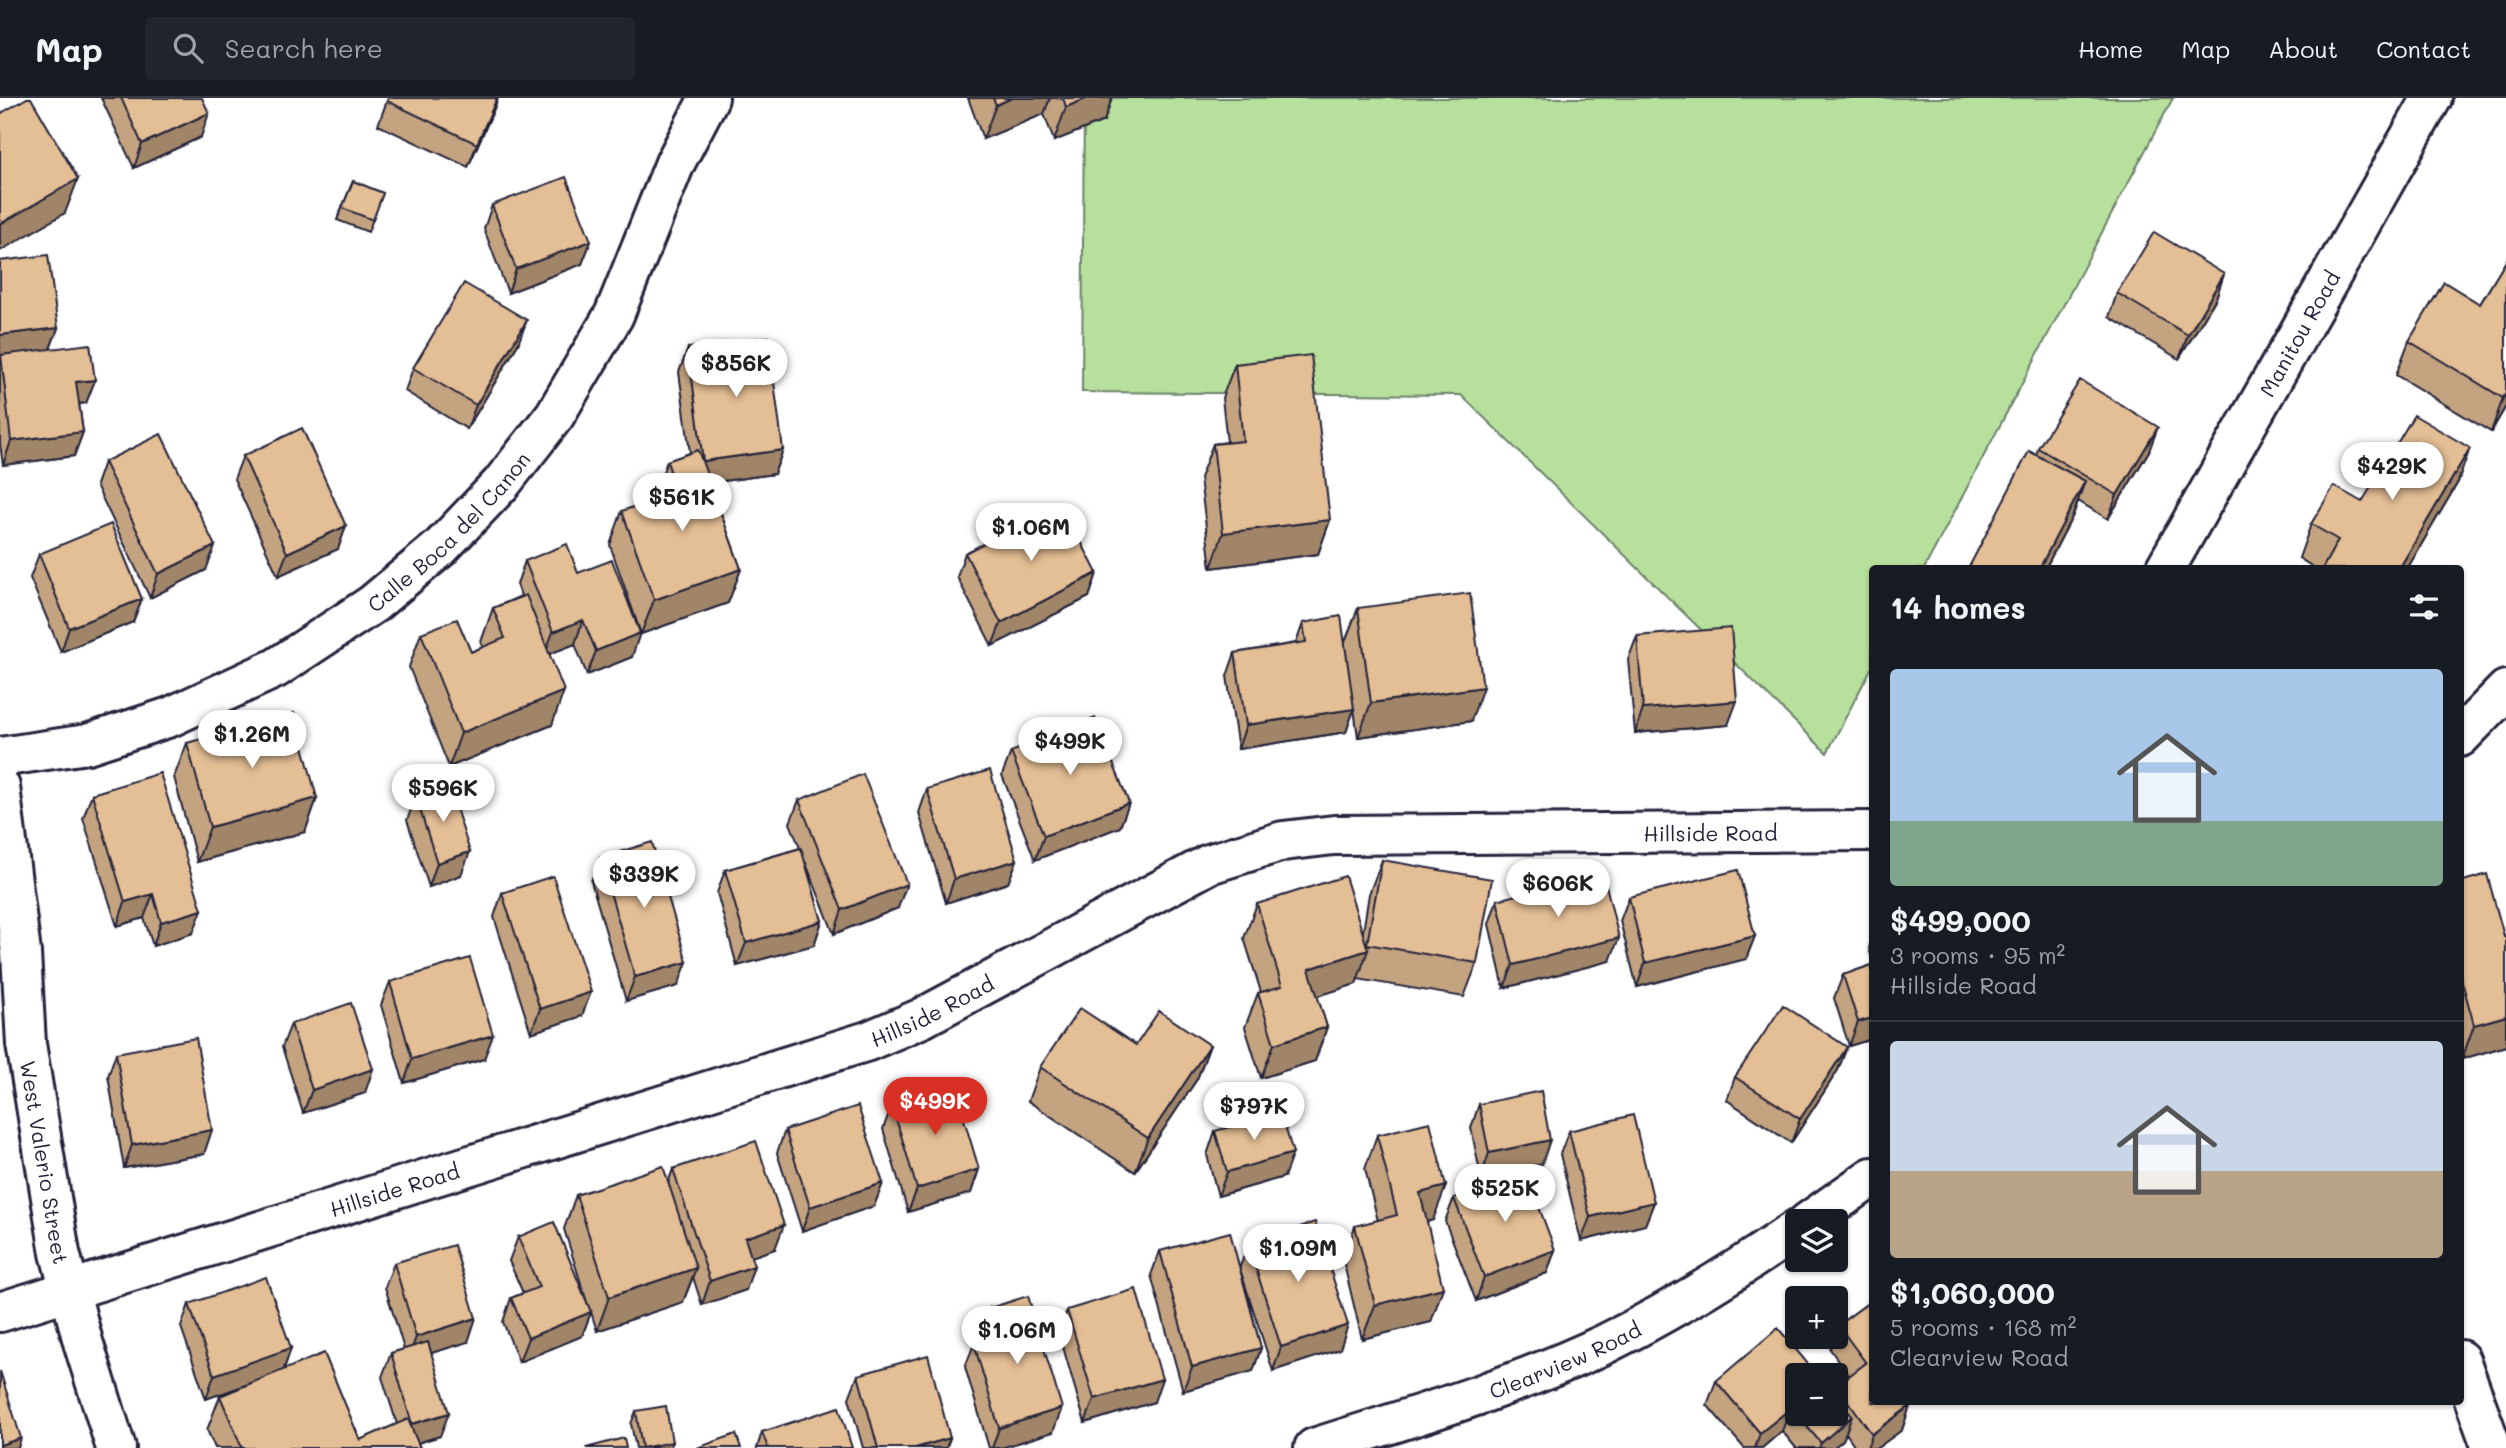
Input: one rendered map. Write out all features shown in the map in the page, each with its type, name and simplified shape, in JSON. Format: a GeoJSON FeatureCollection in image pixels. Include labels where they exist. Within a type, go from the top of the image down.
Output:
{"type":"FeatureCollection","features":[{"type":"Feature","properties":{"kind":"street","name":"Calle Boca del Canon"},"geometry":{"type":"LineString","coordinates":[[0,757],[87,744],[170,717],[276,668],[373,604],[440,548],[501,484],[555,415],[614,316],[675,163],[709,98]]}},
{"type":"Feature","properties":{"kind":"street","name":"Manitou Road"},"geometry":{"type":"LineString","coordinates":[[2167,565],[2432,98]]}},
{"type":"Feature","properties":{"kind":"street"},"geometry":{"type":"LineString","coordinates":[[2464,733],[2506,690]]}},
{"type":"Feature","properties":{"kind":"street","name":"West Valerio Street"},"geometry":{"type":"LineString","coordinates":[[0,787],[21,953],[26,1044],[60,1252],[69,1291],[117,1448]]}},
{"type":"Feature","properties":{"kind":"street","name":"Hillside Road"},"geometry":{"type":"LineString","coordinates":[[0,1312],[869,1041],[922,1018],[1209,864],[1283,841],[1334,835],[1869,831]]}},
{"type":"Feature","properties":{"kind":"street"},"geometry":{"type":"LineString","coordinates":[[1826,1209],[1869,1179]]}},
{"type":"Feature","properties":{"kind":"street","name":"Clearview Road"},"geometry":{"type":"LineString","coordinates":[[1314,1448],[1491,1392],[1604,1344],[1677,1306],[1785,1237]]}},
{"type":"Feature","properties":{"kind":"street"},"geometry":{"type":"LineString","coordinates":[[2464,1371],[2492,1448]]}},
{"type":"Feature","properties":{"kind":"green space"},"geometry":{"type":"Polygon","coordinates":[[[1084,98],[2173,98],[1926,565],[1869,565],[1869,673],[1827,753],[1461,395],[1082,392],[1084,98]]]}},
{"type":"Feature","properties":{"kind":"building"},"geometry":{"type":"Polygon","coordinates":[[[31,98],[78,179],[0,224],[0,114],[31,98]]]}},
{"type":"Feature","properties":{"kind":"building"},"geometry":{"type":"Polygon","coordinates":[[[121,98],[202,98],[209,113],[142,144],[121,98]]]}},
{"type":"Feature","properties":{"kind":"building"},"geometry":{"type":"Polygon","coordinates":[[[388,98],[497,98],[477,144],[387,101],[388,98]]]}},
{"type":"Feature","properties":{"kind":"building"},"geometry":{"type":"Polygon","coordinates":[[[993,98],[1012,98],[996,105],[993,98]]]}},
{"type":"Feature","properties":{"kind":"building"},"geometry":{"type":"Polygon","coordinates":[[[1063,98],[1088,98],[1066,107],[1063,98]]]}},
{"type":"Feature","properties":{"kind":"building"},"geometry":{"type":"Polygon","coordinates":[[[566,177],[591,241],[516,269],[492,205],[566,177]]]}},
{"type":"Feature","properties":{"kind":"building"},"geometry":{"type":"Polygon","coordinates":[[[353,181],[383,193],[373,220],[342,208],[353,181]]]}},
{"type":"Feature","properties":{"kind":"building"},"geometry":{"type":"Polygon","coordinates":[[[2154,232],[2224,274],[2188,335],[2117,293],[2154,232]]]}},
{"type":"Feature","properties":{"kind":"building"},"geometry":{"type":"Polygon","coordinates":[[[48,255],[58,328],[0,335],[0,261],[48,255]]]}},
{"type":"Feature","properties":{"kind":"building"},"geometry":{"type":"Polygon","coordinates":[[[2506,261],[2506,393],[2503,398],[2409,341],[2444,282],[2480,304],[2506,261]]]}},
{"type":"Feature","properties":{"kind":"building"},"geometry":{"type":"Polygon","coordinates":[[[464,283],[527,320],[476,405],[413,368],[464,283]]]}},
{"type":"Feature","properties":{"kind":"building"},"geometry":{"type":"Polygon","coordinates":[[[768,337],[783,450],[703,461],[688,348],[768,337]]]}},
{"type":"Feature","properties":{"kind":"building"},"geometry":{"type":"Polygon","coordinates":[[[90,344],[95,380],[76,382],[83,432],[11,441],[1,355],[90,344]]]}},
{"type":"Feature","properties":{"kind":"building"},"geometry":{"type":"Polygon","coordinates":[[[1311,355],[1330,520],[1223,533],[1213,444],[1243,441],[1235,364],[1311,355]]]}},
{"type":"Feature","properties":{"kind":"building"},"geometry":{"type":"Polygon","coordinates":[[[2080,380],[2158,427],[2117,495],[2038,448],[2080,380]]]}},
{"type":"Feature","properties":{"kind":"building"},"geometry":{"type":"Polygon","coordinates":[[[2414,415],[2470,448],[2401,565],[2324,565],[2338,540],[2311,524],[2334,486],[2362,502],[2414,415]]]}},
{"type":"Feature","properties":{"kind":"building"},"geometry":{"type":"Polygon","coordinates":[[[302,428],[346,526],[287,553],[243,456],[302,428]]]}},
{"type":"Feature","properties":{"kind":"building"},"geometry":{"type":"Polygon","coordinates":[[[161,434],[215,546],[158,574],[104,462],[161,434]]]}},
{"type":"Feature","properties":{"kind":"building"},"geometry":{"type":"Polygon","coordinates":[[[698,450],[741,569],[654,600],[622,511],[677,492],[667,461],[698,450]]]}},
{"type":"Feature","properties":{"kind":"building"},"geometry":{"type":"Polygon","coordinates":[[[2029,451],[2085,481],[2041,565],[1970,565],[2029,451]]]}},
{"type":"Feature","properties":{"kind":"building"},"geometry":{"type":"Polygon","coordinates":[[[1062,504],[1097,573],[1001,623],[965,553],[1062,504]]]}},
{"type":"Feature","properties":{"kind":"building"},"geometry":{"type":"Polygon","coordinates":[[[111,524],[142,599],[69,628],[39,554],[111,524]]]}},
{"type":"Feature","properties":{"kind":"building"},"geometry":{"type":"Polygon","coordinates":[[[567,544],[578,573],[612,560],[640,633],[596,651],[583,620],[553,632],[525,561],[567,544]]]}},
{"type":"Feature","properties":{"kind":"building"},"geometry":{"type":"Polygon","coordinates":[[[1470,593],[1483,687],[1371,703],[1358,608],[1470,593]]]}},
{"type":"Feature","properties":{"kind":"building"},"geometry":{"type":"Polygon","coordinates":[[[526,595],[564,691],[461,733],[421,633],[457,619],[471,652],[505,638],[493,608],[526,595]]]}},
{"type":"Feature","properties":{"kind":"building"},"geometry":{"type":"Polygon","coordinates":[[[1341,616],[1354,709],[1246,725],[1235,653],[1306,642],[1303,623],[1341,616]]]}},
{"type":"Feature","properties":{"kind":"building"},"geometry":{"type":"Polygon","coordinates":[[[1731,628],[1737,701],[1643,709],[1637,636],[1731,628]]]}},
{"type":"Feature","properties":{"kind":"building"},"geometry":{"type":"Polygon","coordinates":[[[294,713],[317,798],[210,827],[187,743],[294,713]]]}},
{"type":"Feature","properties":{"kind":"building"},"geometry":{"type":"Polygon","coordinates":[[[1095,718],[1129,803],[1044,836],[1011,752],[1095,718]]]}},
{"type":"Feature","properties":{"kind":"building"},"geometry":{"type":"Polygon","coordinates":[[[990,770],[1017,860],[954,879],[927,789],[990,770]]]}},
{"type":"Feature","properties":{"kind":"building"},"geometry":{"type":"Polygon","coordinates":[[[160,773],[202,910],[161,922],[153,894],[125,902],[92,794],[160,773]]]}},
{"type":"Feature","properties":{"kind":"building"},"geometry":{"type":"Polygon","coordinates":[[[863,774],[907,884],[842,910],[799,800],[863,774]]]}},
{"type":"Feature","properties":{"kind":"building"},"geometry":{"type":"Polygon","coordinates":[[[449,786],[470,852],[437,863],[416,797],[449,786]]]}},
{"type":"Feature","properties":{"kind":"building"},"geometry":{"type":"Polygon","coordinates":[[[652,842],[687,962],[635,977],[600,858],[652,842]]]}},
{"type":"Feature","properties":{"kind":"building"},"geometry":{"type":"Polygon","coordinates":[[[801,848],[822,921],[746,943],[725,870],[801,848]]]}},
{"type":"Feature","properties":{"kind":"building"},"geometry":{"type":"Polygon","coordinates":[[[1382,860],[1492,879],[1477,963],[1367,944],[1382,860]]]}},
{"type":"Feature","properties":{"kind":"building"},"geometry":{"type":"Polygon","coordinates":[[[1738,870],[1755,936],[1645,963],[1629,897],[1738,870]]]}},
{"type":"Feature","properties":{"kind":"building"},"geometry":{"type":"Polygon","coordinates":[[[1603,873],[1619,938],[1513,965],[1497,900],[1603,873]]]}},
{"type":"Feature","properties":{"kind":"building"},"geometry":{"type":"Polygon","coordinates":[[[2487,874],[2504,936],[2506,935],[2506,1016],[2474,1025],[2464,989],[2464,881],[2487,874]]]}},
{"type":"Feature","properties":{"kind":"building"},"geometry":{"type":"Polygon","coordinates":[[[553,876],[591,992],[540,1009],[502,893],[553,876]]]}},
{"type":"Feature","properties":{"kind":"building"},"geometry":{"type":"Polygon","coordinates":[[[1345,876],[1368,950],[1309,969],[1327,1027],[1274,1044],[1258,993],[1282,986],[1257,904],[1345,876]]]}},
{"type":"Feature","properties":{"kind":"building"},"geometry":{"type":"Polygon","coordinates":[[[470,958],[493,1035],[412,1059],[390,982],[470,958]]]}},
{"type":"Feature","properties":{"kind":"building"},"geometry":{"type":"Polygon","coordinates":[[[1869,966],[1869,1019],[1858,1022],[1843,975],[1869,966]]]}},
{"type":"Feature","properties":{"kind":"building"},"geometry":{"type":"Polygon","coordinates":[[[351,1003],[373,1069],[312,1090],[291,1024],[351,1003]]]}},
{"type":"Feature","properties":{"kind":"building"},"geometry":{"type":"Polygon","coordinates":[[[1783,1005],[1847,1047],[1800,1119],[1735,1077],[1783,1005]]]}},
{"type":"Feature","properties":{"kind":"building"},"geometry":{"type":"Polygon","coordinates":[[[1080,1008],[1136,1045],[1159,1011],[1210,1045],[1148,1138],[1040,1067],[1080,1008]]]}},
{"type":"Feature","properties":{"kind":"building"},"geometry":{"type":"Polygon","coordinates":[[[196,1038],[212,1130],[132,1145],[116,1053],[196,1038]]]}},
{"type":"Feature","properties":{"kind":"building"},"geometry":{"type":"Polygon","coordinates":[[[954,1086],[979,1169],[917,1189],[892,1105],[954,1086]]]}},
{"type":"Feature","properties":{"kind":"building"},"geometry":{"type":"Polygon","coordinates":[[[1541,1091],[1550,1140],[1489,1153],[1479,1104],[1541,1091]]]}},
{"type":"Feature","properties":{"kind":"building"},"geometry":{"type":"Polygon","coordinates":[[[858,1106],[883,1183],[810,1207],[785,1130],[858,1106]]]}},
{"type":"Feature","properties":{"kind":"building"},"geometry":{"type":"Polygon","coordinates":[[[1281,1113],[1293,1153],[1227,1172],[1215,1131],[1281,1113]]]}},
{"type":"Feature","properties":{"kind":"building"},"geometry":{"type":"Polygon","coordinates":[[[1633,1115],[1654,1202],[1590,1217],[1569,1131],[1633,1115]]]}},
{"type":"Feature","properties":{"kind":"building"},"geometry":{"type":"Polygon","coordinates":[[[1430,1122],[1446,1186],[1420,1193],[1443,1288],[1375,1305],[1355,1226],[1397,1215],[1377,1135],[1430,1122]]]}},
{"type":"Feature","properties":{"kind":"building"},"geometry":{"type":"Polygon","coordinates":[[[756,1141],[784,1225],[745,1238],[754,1266],[710,1281],[673,1169],[756,1141]]]}},
{"type":"Feature","properties":{"kind":"building"},"geometry":{"type":"Polygon","coordinates":[[[663,1166],[696,1268],[609,1297],[576,1195],[663,1166]]]}},
{"type":"Feature","properties":{"kind":"building"},"geometry":{"type":"Polygon","coordinates":[[[1525,1170],[1555,1250],[1484,1277],[1454,1198],[1525,1170]]]}},
{"type":"Feature","properties":{"kind":"building"},"geometry":{"type":"Polygon","coordinates":[[[554,1222],[591,1312],[528,1338],[511,1298],[539,1287],[518,1237],[554,1222]]]}},
{"type":"Feature","properties":{"kind":"building"},"geometry":{"type":"Polygon","coordinates":[[[1315,1222],[1348,1325],[1281,1347],[1248,1244],[1315,1222]]]}},
{"type":"Feature","properties":{"kind":"building"},"geometry":{"type":"Polygon","coordinates":[[[1230,1232],[1261,1348],[1192,1367],[1160,1251],[1230,1232]]]}},
{"type":"Feature","properties":{"kind":"building"},"geometry":{"type":"Polygon","coordinates":[[[454,1245],[476,1318],[416,1337],[394,1263],[454,1245]]]}},
{"type":"Feature","properties":{"kind":"building"},"geometry":{"type":"Polygon","coordinates":[[[266,1277],[291,1348],[214,1375],[189,1304],[266,1277]]]}},
{"type":"Feature","properties":{"kind":"building"},"geometry":{"type":"Polygon","coordinates":[[[1136,1289],[1162,1379],[1094,1399],[1067,1310],[1136,1289]]]}},
{"type":"Feature","properties":{"kind":"building"},"geometry":{"type":"Polygon","coordinates":[[[1028,1296],[1062,1408],[999,1428],[974,1344],[998,1337],[990,1308],[1028,1296]]]}},
{"type":"Feature","properties":{"kind":"building"},"geometry":{"type":"Polygon","coordinates":[[[1869,1302],[1869,1405],[1910,1406],[1872,1434],[1848,1400],[1848,1377],[1866,1363],[1848,1339],[1848,1318],[1869,1302]]]}},
{"type":"Feature","properties":{"kind":"building"},"geometry":{"type":"Polygon","coordinates":[[[1778,1328],[1785,1336],[1785,1349],[1796,1349],[1807,1363],[1785,1363],[1785,1413],[1760,1433],[1716,1381],[1778,1328]]]}},
{"type":"Feature","properties":{"kind":"building"},"geometry":{"type":"Polygon","coordinates":[[[428,1342],[449,1413],[412,1424],[391,1353],[428,1342]]]}},
{"type":"Feature","properties":{"kind":"building"},"geometry":{"type":"Polygon","coordinates":[[[324,1353],[360,1440],[408,1419],[420,1448],[242,1448],[220,1396],[324,1353]]]}},
{"type":"Feature","properties":{"kind":"building"},"geometry":{"type":"Polygon","coordinates":[[[928,1355],[950,1438],[915,1448],[878,1448],[858,1375],[928,1355]]]}},
{"type":"Feature","properties":{"kind":"building"},"geometry":{"type":"Polygon","coordinates":[[[0,1371],[21,1438],[0,1445],[0,1371]]]}},
{"type":"Feature","properties":{"kind":"building"},"geometry":{"type":"Polygon","coordinates":[[[666,1406],[672,1442],[642,1448],[636,1411],[666,1406]]]}},
{"type":"Feature","properties":{"kind":"building"},"geometry":{"type":"Polygon","coordinates":[[[839,1407],[852,1448],[768,1448],[762,1432],[839,1407]]]}},
{"type":"Feature","properties":{"kind":"building"},"geometry":{"type":"Polygon","coordinates":[[[1806,1426],[1841,1426],[1821,1443],[1806,1426]]]}},
{"type":"Feature","properties":{"kind":"building"},"geometry":{"type":"Polygon","coordinates":[[[736,1434],[741,1448],[697,1448],[736,1434]]]}},
{"type":"Feature","properties":{"kind":"building"},"geometry":{"type":"Polygon","coordinates":[[[624,1438],[626,1448],[586,1448],[624,1438]]]}}]}
